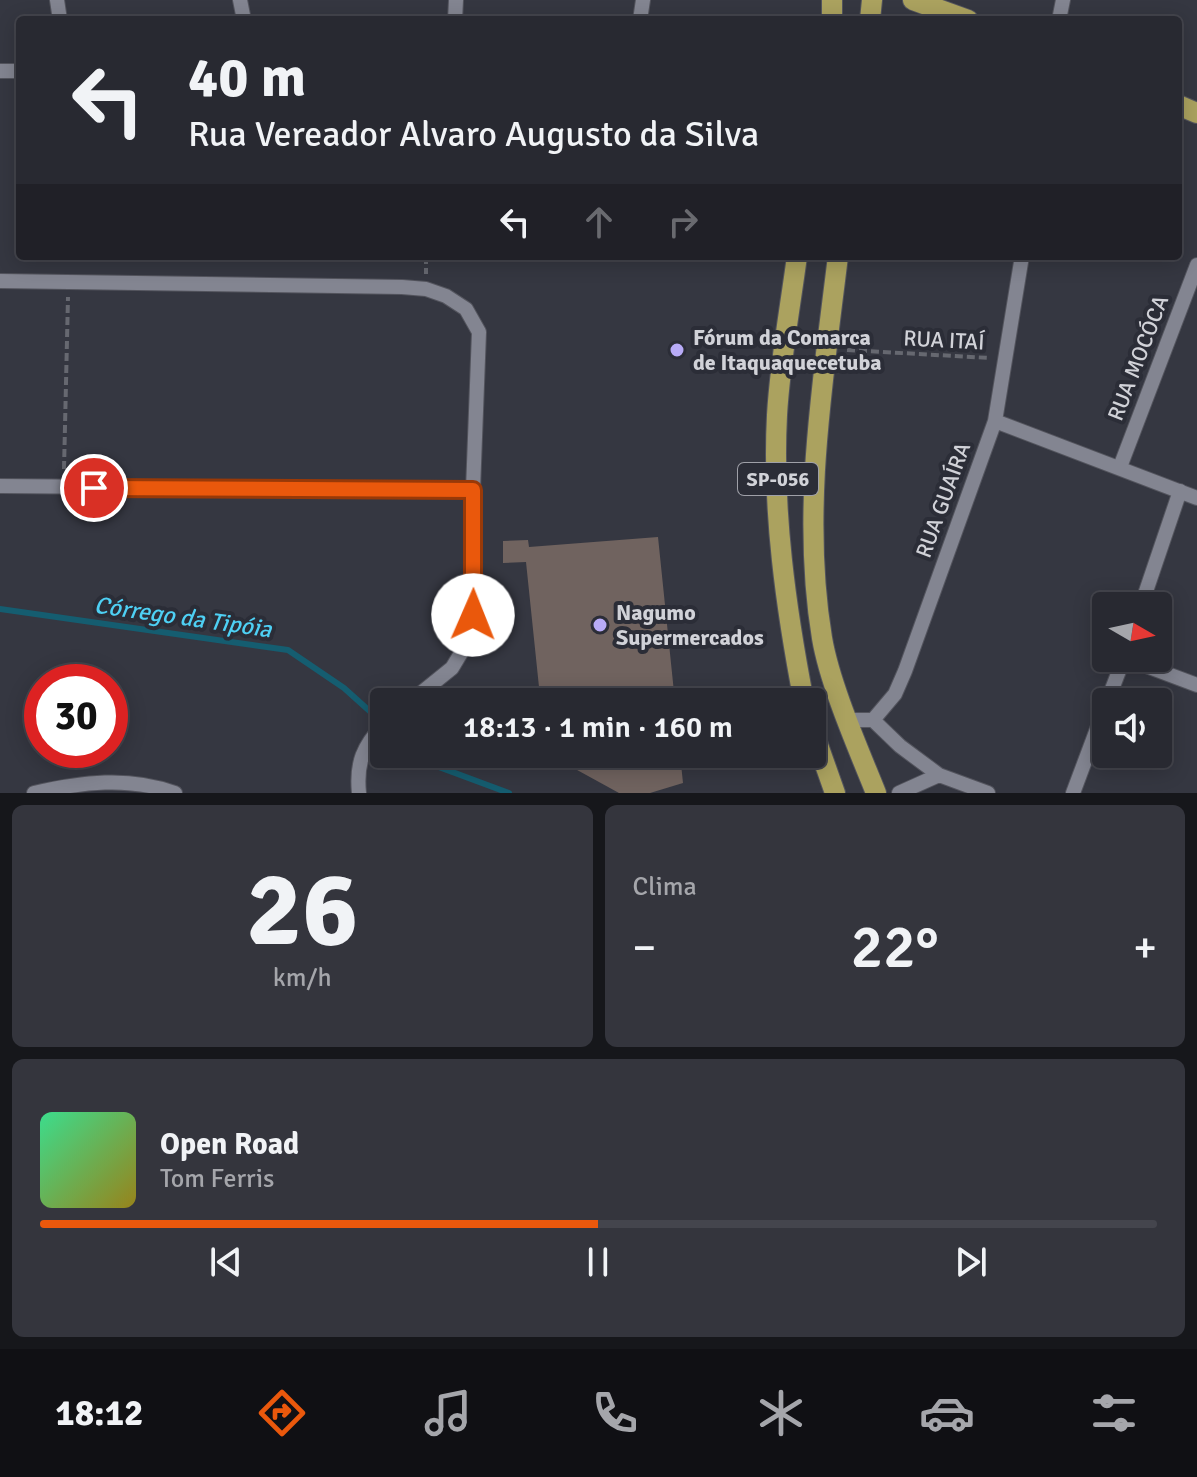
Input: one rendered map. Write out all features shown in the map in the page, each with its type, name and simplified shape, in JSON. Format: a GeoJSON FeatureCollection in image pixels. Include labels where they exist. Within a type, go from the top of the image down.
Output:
{"type":"FeatureCollection","features":[{"type":"Feature","properties":{"kind":"main road"},"geometry":{"type":"LineString","coordinates":[[913,0],[957,16]]}},
{"type":"Feature","properties":{"kind":"main road","name":"SP-056"},"geometry":{"type":"LineString","coordinates":[[796,260],[777,415],[777,466],[790,623],[802,688]]}},
{"type":"Feature","properties":{"kind":"main road","name":"SP-056"},"geometry":{"type":"LineString","coordinates":[[837,260],[826,349],[814,546],[822,640],[847,720],[876,793]]}},
{"type":"Feature","properties":{"kind":"main road"},"geometry":{"type":"LineString","coordinates":[[826,768],[835,793]]}},
{"type":"Feature","properties":{"kind":"street","name":"RUA GUAÍRA"},"geometry":{"type":"LineString","coordinates":[[873,720],[895,694],[905,671],[995,421],[1021,260]]}},
{"type":"Feature","properties":{"kind":"street","name":"RUA MOCÓCA"},"geometry":{"type":"LineString","coordinates":[[1120,467],[1197,265]]}},
{"type":"Feature","properties":{"kind":"street"},"geometry":{"type":"LineString","coordinates":[[0,281],[402,287],[426,289],[446,296],[466,309],[479,332],[473,490],[473,615],[467,643],[452,668],[427,688]]}},
{"type":"Feature","properties":{"kind":"street"},"geometry":{"type":"LineString","coordinates":[[995,421],[1197,498]]}},
{"type":"Feature","properties":{"kind":"street"},"geometry":{"type":"LineString","coordinates":[[0,486],[473,490]]}},
{"type":"Feature","properties":{"kind":"street"},"geometry":{"type":"LineString","coordinates":[[1146,592],[1180,491]]}},
{"type":"Feature","properties":{"kind":"street"},"geometry":{"type":"LineString","coordinates":[[1162,672],[1197,685]]}},
{"type":"Feature","properties":{"kind":"street"},"geometry":{"type":"LineString","coordinates":[[847,720],[873,720],[900,746],[939,775],[988,793]]}},
{"type":"Feature","properties":{"kind":"street"},"geometry":{"type":"LineString","coordinates":[[359,793],[357,775],[361,755],[370,739]]}},
{"type":"Feature","properties":{"kind":"street"},"geometry":{"type":"LineString","coordinates":[[1073,793],[1092,743]]}},
{"type":"Feature","properties":{"kind":"street"},"geometry":{"type":"LineString","coordinates":[[899,793],[939,775]]}},
{"type":"Feature","properties":{"kind":"street"},"geometry":{"type":"LineString","coordinates":[[34,793],[112,780],[175,793]]}},
{"type":"Feature","properties":{"kind":"path"},"geometry":{"type":"LineString","coordinates":[[64,487],[68,283]]}},
{"type":"Feature","properties":{"kind":"path","name":"RUA ITAÍ"},"geometry":{"type":"LineString","coordinates":[[826,349],[1006,359]]}},
{"type":"Feature","properties":{"kind":"building","name":"Nagumo Supermercados"},"geometry":{"type":"Polygon","coordinates":[[[658,537],[674,688],[536,688],[539,687],[526,562],[503,563],[503,541],[528,540],[529,547],[658,537]]]}},
{"type":"Feature","properties":{"kind":"building"},"geometry":{"type":"Polygon","coordinates":[[[573,768],[681,768],[683,783],[650,793],[619,793],[573,768]]]}},
{"type":"Feature","properties":{"kind":"waterway","name":"Córrego da Tipóia"},"geometry":{"type":"LineString","coordinates":[[0,609],[288,650],[344,688],[370,711]]}},
{"type":"Feature","properties":{"kind":"waterway","name":"Córrego da Tipóia"},"geometry":{"type":"LineString","coordinates":[[442,768],[509,793]]}},
{"type":"Feature","properties":{"kind":"place","name":"Fórum da Comarca de Itaquaquecetuba"},"geometry":{"type":"Point","coordinates":[677,350]}},
{"type":"Feature","properties":{"kind":"place","name":"Nagumo Supermercados"},"geometry":{"type":"Point","coordinates":[600,625]}},
{"type":"Feature","properties":{"kind":"route"},"geometry":{"type":"LineString","coordinates":[[94,488],[473,490],[473,615]]}}]}
